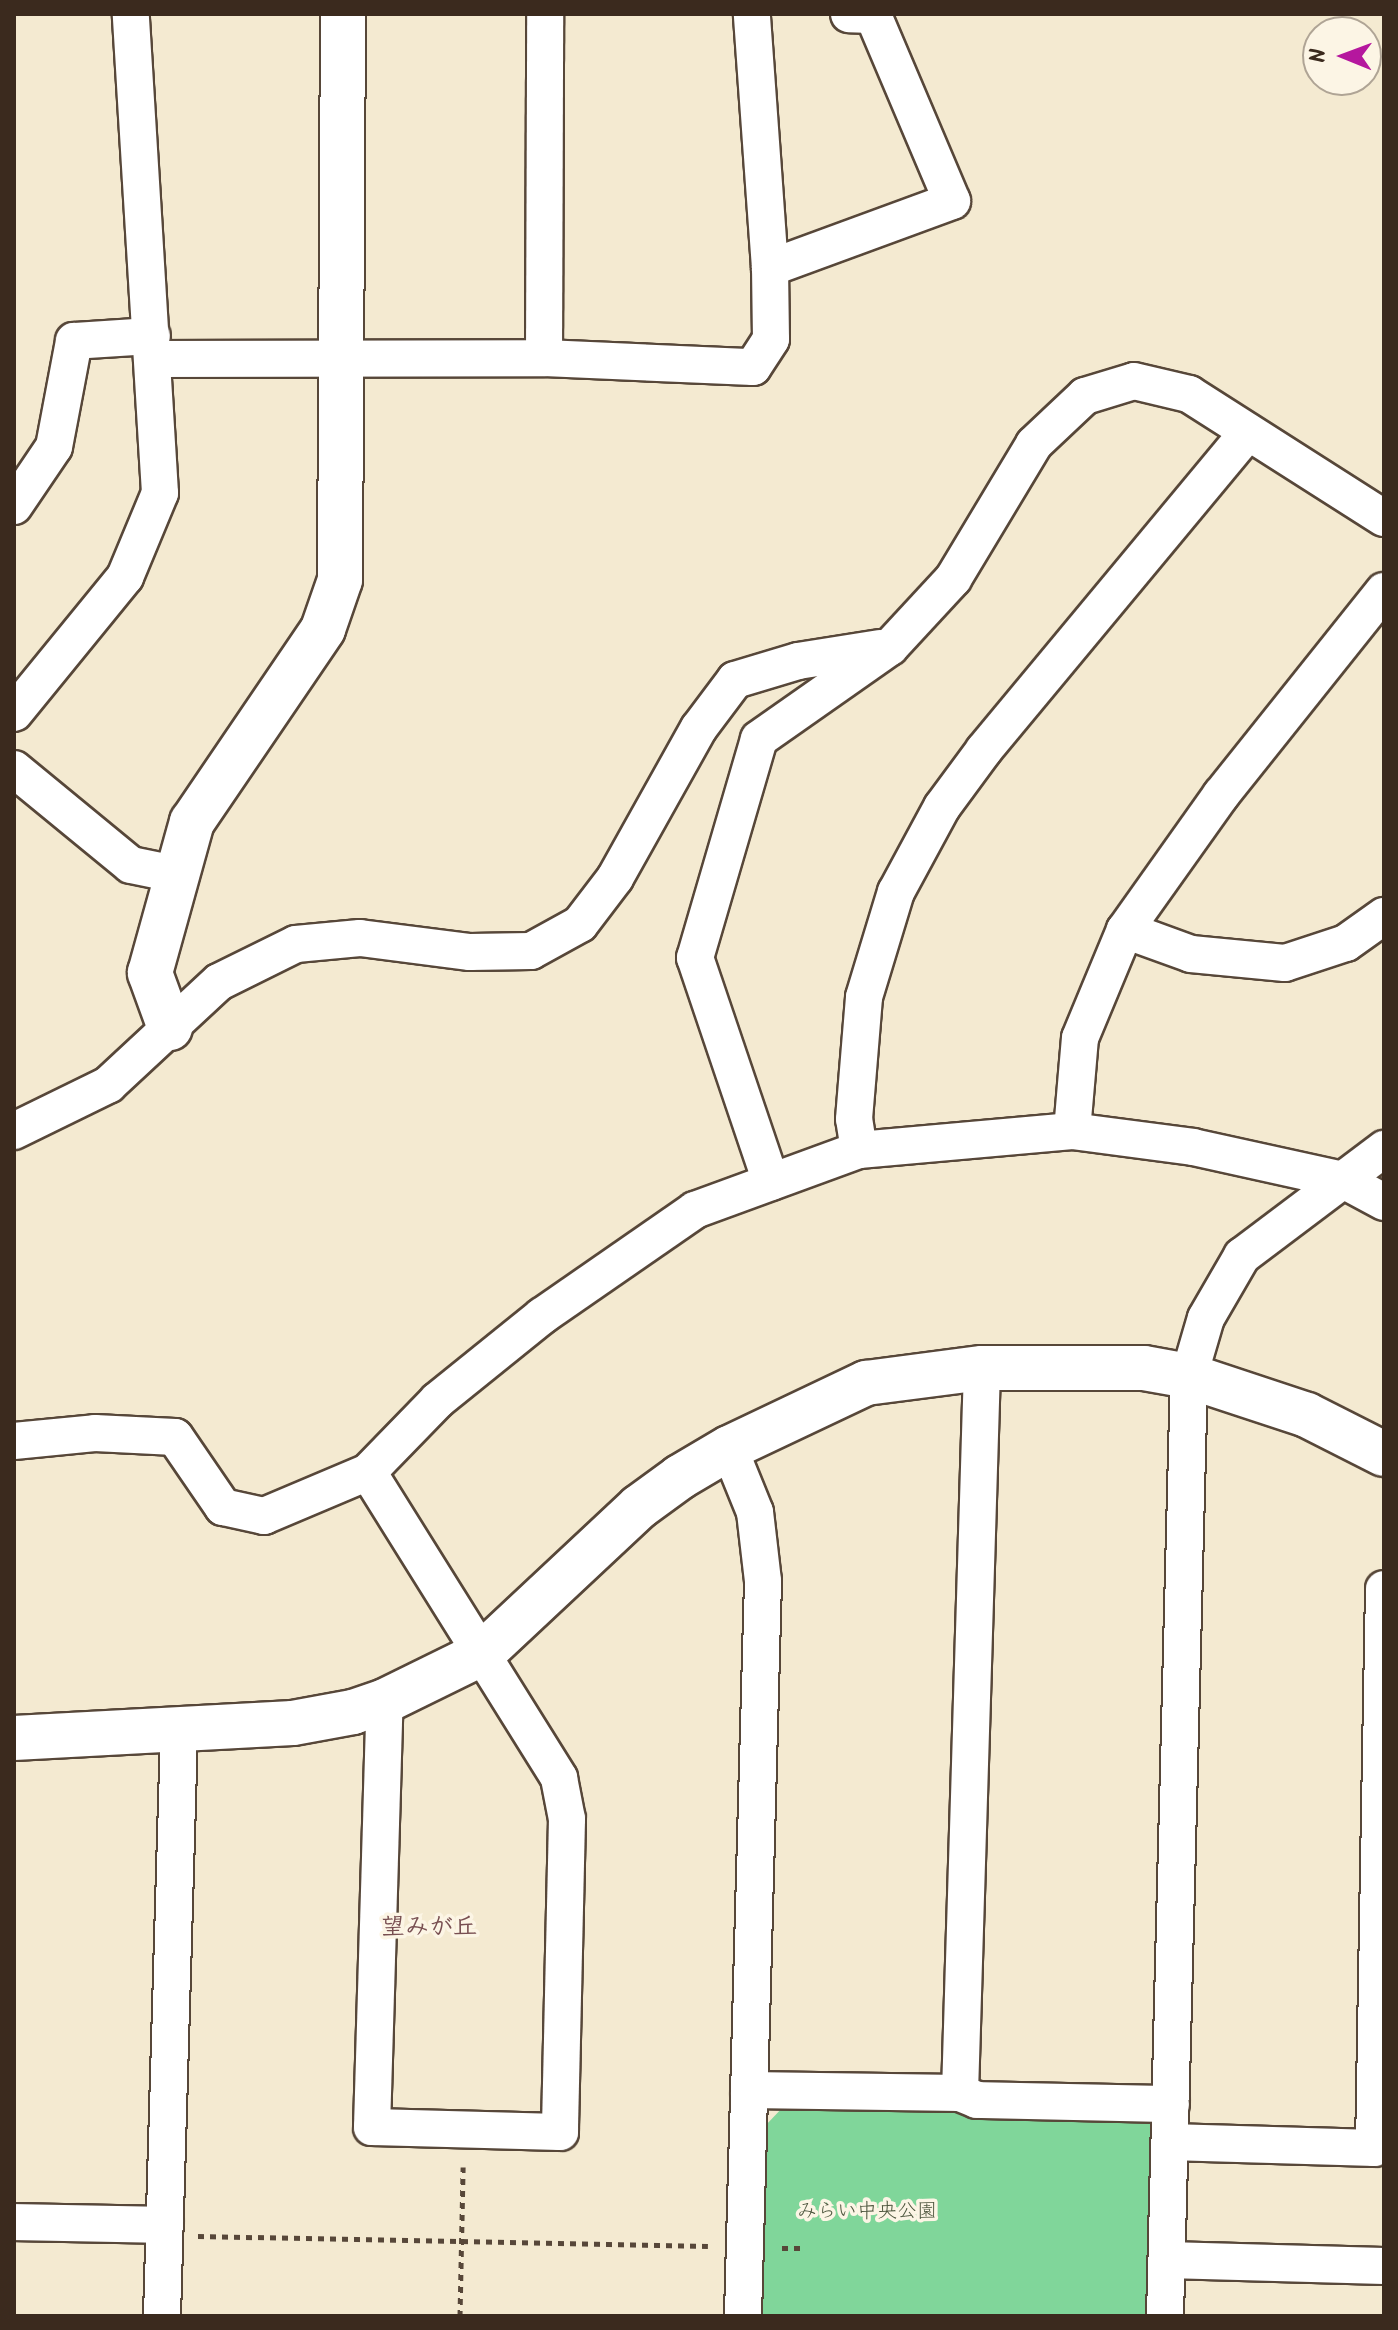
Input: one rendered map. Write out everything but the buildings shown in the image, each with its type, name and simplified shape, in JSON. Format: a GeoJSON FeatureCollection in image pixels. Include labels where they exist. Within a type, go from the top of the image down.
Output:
{"type":"FeatureCollection","features":[{"type":"Feature","properties":{"kind":"street"},"geometry":{"type":"LineString","coordinates":[[14,713],[125,577],[160,493],[131,14]]}},
{"type":"Feature","properties":{"kind":"street"},"geometry":{"type":"LineString","coordinates":[[170,1028],[150,973],[175,874],[192,822],[323,629],[340,580],[344,359],[343,14]]}},
{"type":"Feature","properties":{"kind":"street"},"geometry":{"type":"LineString","coordinates":[[544,358],[545,14]]}},
{"type":"Feature","properties":{"kind":"street"},"geometry":{"type":"LineString","coordinates":[[14,506],[54,447],[74,341],[344,359],[544,358],[753,367],[771,339],[770,268],[752,14]]}},
{"type":"Feature","properties":{"kind":"street"},"geometry":{"type":"LineString","coordinates":[[770,268],[952,201],[873,15],[849,14]]}},
{"type":"Feature","properties":{"kind":"street"},"geometry":{"type":"LineString","coordinates":[[771,1182],[695,958],[759,739],[890,647],[953,579],[1034,444],[1085,396],[1134,381],[1189,394],[1384,518]]}},
{"type":"Feature","properties":{"kind":"street"},"geometry":{"type":"LineString","coordinates":[[859,1150],[854,1119],[864,997],[896,892],[942,807],[984,750],[1248,432]]}},
{"type":"Feature","properties":{"kind":"street"},"geometry":{"type":"LineString","coordinates":[[1072,1131],[1080,1038],[1125,930],[1221,795],[1384,591]]}},
{"type":"Feature","properties":{"kind":"street"},"geometry":{"type":"LineString","coordinates":[[14,1131],[108,1085],[219,982],[296,944],[360,938],[470,952],[531,951],[580,924],[615,878],[699,728],[735,680],[798,661],[890,647]]}},
{"type":"Feature","properties":{"kind":"street"},"geometry":{"type":"LineString","coordinates":[[14,769],[131,865],[175,874]]}},
{"type":"Feature","properties":{"kind":"street"},"geometry":{"type":"LineString","coordinates":[[1125,930],[1191,954],[1285,963],[1346,943],[1384,916]]}},
{"type":"Feature","properties":{"kind":"street"},"geometry":{"type":"LineString","coordinates":[[14,1441],[95,1433],[175,1437],[223,1507],[264,1516],[368,1472],[438,1400],[542,1316],[695,1210],[859,1150],[1072,1131],[1193,1147],[1343,1180],[1384,1202]]}},
{"type":"Feature","properties":{"kind":"street"},"geometry":{"type":"LineString","coordinates":[[1165,2316],[1189,1376],[1206,1318],[1242,1256],[1384,1149]]}},
{"type":"Feature","properties":{"kind":"street"},"geometry":{"type":"LineString","coordinates":[[14,1738],[179,1732],[293,1723],[353,1712],[385,1701],[483,1653],[639,1507],[680,1477],[729,1448],[866,1383],[982,1368],[1109,1365],[1189,1376],[1307,1415],[1384,1454]]}},
{"type":"Feature","properties":{"kind":"street"},"geometry":{"type":"LineString","coordinates":[[960,2093],[982,1368]]}},
{"type":"Feature","properties":{"kind":"street"},"geometry":{"type":"LineString","coordinates":[[729,1448],[755,1512],[763,1581],[743,2316]]}},
{"type":"Feature","properties":{"kind":"street"},"geometry":{"type":"LineString","coordinates":[[368,1472],[559,1778],[567,1819],[560,2132],[372,2127],[385,1701]]}},
{"type":"Feature","properties":{"kind":"street"},"geometry":{"type":"LineString","coordinates":[[1170,2142],[1374,2148],[1384,1605]]}},
{"type":"Feature","properties":{"kind":"street"},"geometry":{"type":"LineString","coordinates":[[162,2316],[177,2230],[179,1732]]}},
{"type":"Feature","properties":{"kind":"street"},"geometry":{"type":"LineString","coordinates":[[749,2090],[960,2093],[977,2100],[1171,2104]]}},
{"type":"Feature","properties":{"kind":"street"},"geometry":{"type":"LineString","coordinates":[[14,2222],[177,2230]]}},
{"type":"Feature","properties":{"kind":"street"},"geometry":{"type":"LineString","coordinates":[[1167,2260],[1384,2266]]}},
{"type":"Feature","properties":{"kind":"path"},"geometry":{"type":"LineString","coordinates":[[460,2316],[465,2130]]}},
{"type":"Feature","properties":{"kind":"path"},"geometry":{"type":"LineString","coordinates":[[177,2230],[461,2241],[745,2247]]}},
{"type":"Feature","properties":{"kind":"green space","name":"みらい中央公園"},"geometry":{"type":"Polygon","coordinates":[[[785,2105],[1154,2115],[1148,2316],[761,2316],[765,2126],[785,2105]]]}},
{"type":"Feature","properties":{"kind":"district","name":"望みが丘"},"geometry":{"type":"Point","coordinates":[429,1928]}}]}
